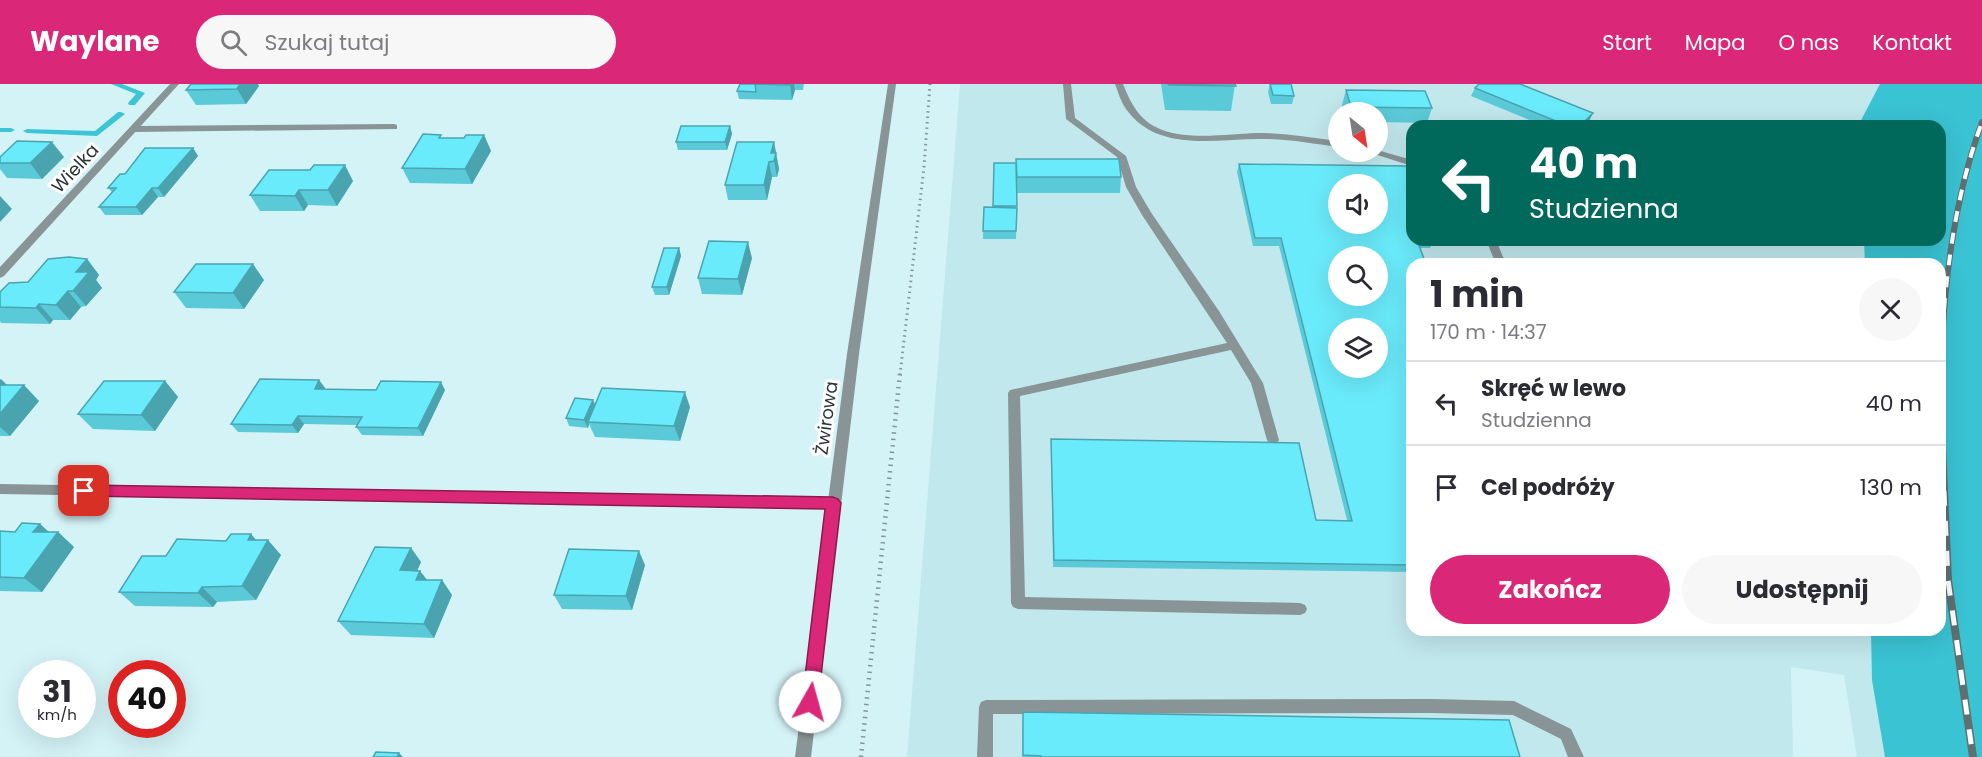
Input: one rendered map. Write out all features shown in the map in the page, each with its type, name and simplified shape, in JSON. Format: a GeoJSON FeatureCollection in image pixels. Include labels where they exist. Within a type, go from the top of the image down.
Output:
{"type":"FeatureCollection","features":[{"type":"Feature","properties":{"kind":"street","name":"Wielka"},"geometry":{"type":"LineString","coordinates":[[0,274],[175,84]]}},
{"type":"Feature","properties":{"kind":"street","name":"Żwirowa"},"geometry":{"type":"LineString","coordinates":[[803,757],[859,306],[883,167],[892,84]]}},
{"type":"Feature","properties":{"kind":"street"},"geometry":{"type":"LineString","coordinates":[[1067,84],[1071,119],[1121,156],[1131,187],[1147,215],[1257,383],[1273,440]]}},
{"type":"Feature","properties":{"kind":"street"},"geometry":{"type":"LineString","coordinates":[[1119,84],[1125,104],[1138,121],[1154,131],[1176,136],[1264,136],[1328,143]]}},
{"type":"Feature","properties":{"kind":"street"},"geometry":{"type":"LineString","coordinates":[[134,129],[394,128]]}},
{"type":"Feature","properties":{"kind":"street"},"geometry":{"type":"LineString","coordinates":[[1388,156],[1406,161]]}},
{"type":"Feature","properties":{"kind":"street"},"geometry":{"type":"LineString","coordinates":[[1234,345],[1014,393],[1018,603],[1300,609]]}},
{"type":"Feature","properties":{"kind":"street"},"geometry":{"type":"LineString","coordinates":[[0,489],[833,503]]}},
{"type":"Feature","properties":{"kind":"street"},"geometry":{"type":"LineString","coordinates":[[985,757],[986,708],[1432,706],[1514,708],[1566,734],[1576,757]]}},
{"type":"Feature","properties":{"kind":"path"},"geometry":{"type":"LineString","coordinates":[[861,757],[907,308],[924,167],[930,84]]}},
{"type":"Feature","properties":{"kind":"shaded area"},"geometry":{"type":"Polygon","coordinates":[[[960,84],[1982,84],[1982,757],[1857,757],[1844,675],[1791,667],[1793,757],[907,757],[960,84]]]}},
{"type":"Feature","properties":{"kind":"shaded area"},"geometry":{"type":"Polygon","coordinates":[[[1880,84],[1982,84],[1982,757],[1885,757],[1872,680],[1871,636],[1946,636],[1946,258],[1865,258],[1864,246],[1946,246],[1946,120],[1861,120],[1880,84]]]}},
{"type":"Feature","properties":{"kind":"building"},"geometry":{"type":"Polygon","coordinates":[[[191,84],[240,84],[237,89],[186,90],[191,84]]]}},
{"type":"Feature","properties":{"kind":"building"},"geometry":{"type":"Polygon","coordinates":[[[740,84],[755,84],[756,92],[737,91],[740,84]]]}},
{"type":"Feature","properties":{"kind":"building"},"geometry":{"type":"Polygon","coordinates":[[[1235,84],[1236,86],[1169,85],[1235,84]]]}},
{"type":"Feature","properties":{"kind":"building"},"geometry":{"type":"Polygon","coordinates":[[[1270,84],[1291,84],[1294,96],[1273,95],[1270,84]]]}},
{"type":"Feature","properties":{"kind":"building"},"geometry":{"type":"Polygon","coordinates":[[[1479,84],[1520,84],[1593,113],[1586,120],[1553,120],[1475,88],[1479,84]]]}},
{"type":"Feature","properties":{"kind":"building"},"geometry":{"type":"Polygon","coordinates":[[[1346,90],[1425,91],[1432,108],[1388,107],[1388,102],[1350,102],[1346,90]]]}},
{"type":"Feature","properties":{"kind":"building"},"geometry":{"type":"Polygon","coordinates":[[[681,126],[730,126],[725,142],[676,142],[681,126]]]}},
{"type":"Feature","properties":{"kind":"building"},"geometry":{"type":"Polygon","coordinates":[[[423,134],[441,135],[439,138],[484,135],[465,169],[402,168],[423,134]]]}},
{"type":"Feature","properties":{"kind":"building"},"geometry":{"type":"Polygon","coordinates":[[[17,141],[52,142],[30,163],[0,163],[0,157],[17,141]]]}},
{"type":"Feature","properties":{"kind":"building"},"geometry":{"type":"Polygon","coordinates":[[[737,142],[774,142],[771,153],[776,153],[774,161],[769,162],[764,185],[725,185],[737,142]]]}},
{"type":"Feature","properties":{"kind":"building"},"geometry":{"type":"Polygon","coordinates":[[[145,148],[193,148],[158,188],[152,188],[136,207],[99,207],[116,188],[108,188],[120,174],[125,174],[145,148]]]}},
{"type":"Feature","properties":{"kind":"building"},"geometry":{"type":"Polygon","coordinates":[[[1016,159],[1119,159],[1121,177],[1017,177],[1016,159]]]}},
{"type":"Feature","properties":{"kind":"building"},"geometry":{"type":"Polygon","coordinates":[[[994,163],[1016,163],[1017,206],[993,206],[994,163]]]}},
{"type":"Feature","properties":{"kind":"building"},"geometry":{"type":"Polygon","coordinates":[[[1239,164],[1406,166],[1406,246],[1419,246],[1424,258],[1406,258],[1406,565],[1054,560],[1051,439],[1299,443],[1316,520],[1352,521],[1281,238],[1255,238],[1239,164]]]}},
{"type":"Feature","properties":{"kind":"building"},"geometry":{"type":"Polygon","coordinates":[[[314,165],[345,165],[328,190],[299,190],[295,196],[250,195],[269,170],[310,170],[314,165]]]}},
{"type":"Feature","properties":{"kind":"building"},"geometry":{"type":"Polygon","coordinates":[[[984,207],[1017,208],[1016,231],[983,231],[984,207]]]}},
{"type":"Feature","properties":{"kind":"building"},"geometry":{"type":"Polygon","coordinates":[[[709,241],[748,242],[738,279],[698,278],[709,241]]]}},
{"type":"Feature","properties":{"kind":"building"},"geometry":{"type":"Polygon","coordinates":[[[664,248],[679,248],[667,287],[652,287],[664,248]]]}},
{"type":"Feature","properties":{"kind":"building"},"geometry":{"type":"Polygon","coordinates":[[[69,257],[87,259],[76,272],[89,272],[73,291],[68,291],[56,305],[39,304],[36,308],[0,307],[0,292],[9,283],[28,282],[48,259],[69,257]]]}},
{"type":"Feature","properties":{"kind":"building"},"geometry":{"type":"Polygon","coordinates":[[[196,264],[253,264],[233,293],[174,292],[196,264]]]}},
{"type":"Feature","properties":{"kind":"building"},"geometry":{"type":"Polygon","coordinates":[[[260,379],[319,380],[315,389],[376,390],[381,381],[441,382],[418,428],[356,427],[362,417],[298,416],[292,425],[231,424],[260,379]]]}},
{"type":"Feature","properties":{"kind":"building"},"geometry":{"type":"Polygon","coordinates":[[[104,381],[165,381],[141,415],[78,414],[104,381]]]}},
{"type":"Feature","properties":{"kind":"building"},"geometry":{"type":"Polygon","coordinates":[[[0,385],[24,385],[0,414],[0,385]]]}},
{"type":"Feature","properties":{"kind":"building"},"geometry":{"type":"Polygon","coordinates":[[[602,388],[685,392],[674,426],[588,422],[602,388]]]}},
{"type":"Feature","properties":{"kind":"building"},"geometry":{"type":"Polygon","coordinates":[[[575,398],[593,400],[584,420],[566,418],[575,398]]]}},
{"type":"Feature","properties":{"kind":"building"},"geometry":{"type":"Polygon","coordinates":[[[22,523],[40,524],[33,532],[58,532],[24,578],[0,577],[0,531],[15,532],[22,523]]]}},
{"type":"Feature","properties":{"kind":"building"},"geometry":{"type":"Polygon","coordinates":[[[231,534],[251,534],[248,540],[268,540],[242,586],[202,587],[198,593],[119,592],[142,556],[166,556],[177,539],[226,541],[231,534]]]}},
{"type":"Feature","properties":{"kind":"building"},"geometry":{"type":"Polygon","coordinates":[[[375,547],[411,548],[400,570],[420,571],[416,580],[442,580],[424,624],[338,621],[375,547]]]}},
{"type":"Feature","properties":{"kind":"building"},"geometry":{"type":"Polygon","coordinates":[[[569,549],[639,551],[626,596],[554,595],[569,549]]]}},
{"type":"Feature","properties":{"kind":"building"},"geometry":{"type":"Polygon","coordinates":[[[1023,712],[1509,720],[1520,757],[1041,757],[1023,755],[1023,712]]]}},
{"type":"Feature","properties":{"kind":"building"},"geometry":{"type":"Polygon","coordinates":[[[376,752],[399,753],[397,757],[373,757],[376,752]]]}},
{"type":"Feature","properties":{"kind":"waterway"},"geometry":{"type":"LineString","coordinates":[[115,84],[141,93],[132,103]]}},
{"type":"Feature","properties":{"kind":"waterway"},"geometry":{"type":"LineString","coordinates":[[27,131],[97,134],[121,114]]}},
{"type":"Feature","properties":{"kind":"waterway"},"geometry":{"type":"LineString","coordinates":[[0,130],[11,130]]}},
{"type":"Feature","properties":{"kind":"railway"},"geometry":{"type":"LineString","coordinates":[[1946,289],[1963,184],[1982,122]]}},
{"type":"Feature","properties":{"kind":"railway"},"geometry":{"type":"LineString","coordinates":[[1946,535],[1948,580],[1973,757]]}},
{"type":"Feature","properties":{"kind":"route"},"geometry":{"type":"LineString","coordinates":[[84,491],[833,503],[810,702]]}}]}
